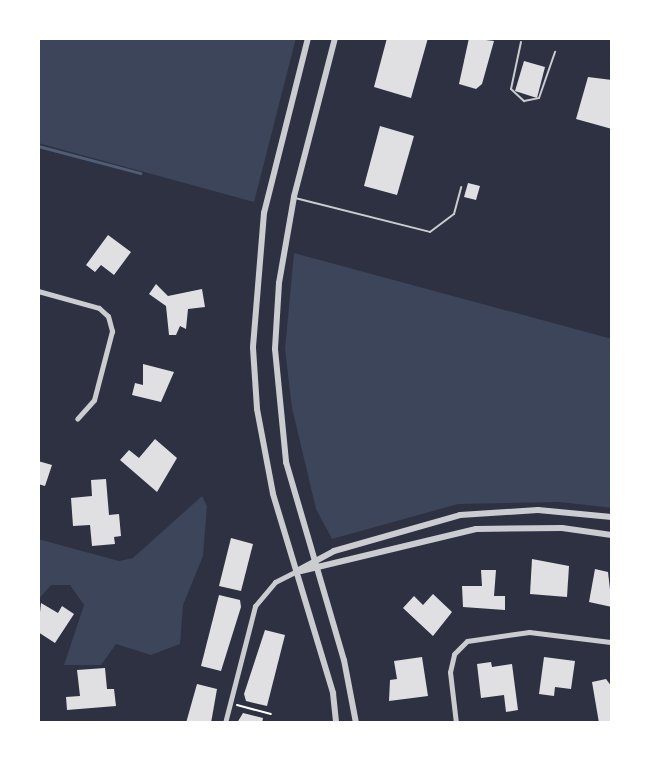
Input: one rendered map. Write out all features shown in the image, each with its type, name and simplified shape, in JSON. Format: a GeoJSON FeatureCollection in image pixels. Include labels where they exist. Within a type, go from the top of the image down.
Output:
{"type":"FeatureCollection","features":[{"type":"Feature","properties":{"kind":"street"},"geometry":{"type":"LineString","coordinates":[[308,38],[264,213],[253,348],[263,448],[336,723]]}},
{"type":"Feature","properties":{"kind":"street"},"geometry":{"type":"LineString","coordinates":[[335,38],[294,197],[279,283],[275,349],[286,462],[356,723]]}},
{"type":"Feature","properties":{"kind":"street"},"geometry":{"type":"LineString","coordinates":[[38,291],[99,308],[108,316],[112,331],[94,400],[77,419]]}},
{"type":"Feature","properties":{"kind":"street"},"geometry":{"type":"LineString","coordinates":[[225,723],[255,606],[275,582],[314,561],[460,515],[538,510],[612,517]]}},
{"type":"Feature","properties":{"kind":"street"},"geometry":{"type":"LineString","coordinates":[[297,571],[317,570],[476,529],[562,528],[612,535]]}},
{"type":"Feature","properties":{"kind":"street"},"geometry":{"type":"LineString","coordinates":[[456,723],[450,672],[454,654],[467,641],[491,635],[529,632],[610,642]]}},
{"type":"Feature","properties":{"kind":"lane"},"geometry":{"type":"LineString","coordinates":[[521,42],[511,89],[524,101],[539,98],[555,52]]}},
{"type":"Feature","properties":{"kind":"lane"},"geometry":{"type":"LineString","coordinates":[[294,197],[430,232],[454,214],[461,187]]}},
{"type":"Feature","properties":{"kind":"path"},"geometry":{"type":"LineString","coordinates":[[230,703],[271,714]]}},
{"type":"Feature","properties":{"kind":"shaded area"},"geometry":{"type":"Polygon","coordinates":[[[38,38],[296,38],[254,202],[38,143],[38,38]]]}},
{"type":"Feature","properties":{"kind":"shaded area"},"geometry":{"type":"Polygon","coordinates":[[[294,253],[612,339],[612,508],[560,502],[458,504],[332,539],[316,509],[292,408],[285,349],[294,253]]]}},
{"type":"Feature","properties":{"kind":"shaded area"},"geometry":{"type":"Polygon","coordinates":[[[202,496],[207,506],[203,556],[183,605],[180,644],[151,655],[116,644],[101,665],[64,665],[84,605],[70,585],[51,585],[38,600],[38,539],[119,561],[133,558],[202,496]]]}},
{"type":"Feature","properties":{"kind":"building"},"geometry":{"type":"Polygon","coordinates":[[[387,38],[428,38],[411,98],[374,87],[387,38]]]}},
{"type":"Feature","properties":{"kind":"building"},"geometry":{"type":"Polygon","coordinates":[[[469,38],[494,41],[482,84],[476,89],[459,84],[469,38]]]}},
{"type":"Feature","properties":{"kind":"building"},"geometry":{"type":"Polygon","coordinates":[[[524,61],[545,67],[537,98],[515,91],[524,61]]]}},
{"type":"Feature","properties":{"kind":"building"},"geometry":{"type":"Polygon","coordinates":[[[588,77],[612,80],[612,129],[576,119],[588,77]]]}},
{"type":"Feature","properties":{"kind":"building"},"geometry":{"type":"Polygon","coordinates":[[[380,126],[414,136],[397,195],[364,186],[380,126]]]}},
{"type":"Feature","properties":{"kind":"building"},"geometry":{"type":"Polygon","coordinates":[[[468,183],[480,186],[476,200],[464,197],[468,183]]]}},
{"type":"Feature","properties":{"kind":"building"},"geometry":{"type":"Polygon","coordinates":[[[108,235],[131,252],[114,275],[101,265],[95,272],[86,265],[108,235]]]}},
{"type":"Feature","properties":{"kind":"building"},"geometry":{"type":"Polygon","coordinates":[[[156,284],[168,296],[202,289],[205,307],[188,309],[186,329],[180,326],[176,335],[169,335],[166,306],[149,294],[156,284]]]}},
{"type":"Feature","properties":{"kind":"building"},"geometry":{"type":"Polygon","coordinates":[[[143,364],[174,372],[161,402],[132,395],[135,383],[143,385],[143,364]]]}},
{"type":"Feature","properties":{"kind":"building"},"geometry":{"type":"Polygon","coordinates":[[[155,439],[177,458],[157,492],[120,460],[129,450],[139,458],[155,439]]]}},
{"type":"Feature","properties":{"kind":"building"},"geometry":{"type":"Polygon","coordinates":[[[38,461],[52,465],[45,486],[38,484],[38,461]]]}},
{"type":"Feature","properties":{"kind":"building"},"geometry":{"type":"Polygon","coordinates":[[[106,479],[109,515],[119,514],[121,536],[114,537],[115,544],[92,546],[90,525],[73,526],[71,498],[92,496],[91,480],[106,479]]]}},
{"type":"Feature","properties":{"kind":"building"},"geometry":{"type":"Polygon","coordinates":[[[231,538],[253,544],[241,591],[219,586],[231,538]]]}},
{"type":"Feature","properties":{"kind":"building"},"geometry":{"type":"Polygon","coordinates":[[[532,559],[569,566],[567,597],[530,594],[532,559]]]}},
{"type":"Feature","properties":{"kind":"building"},"geometry":{"type":"Polygon","coordinates":[[[595,569],[608,572],[612,607],[589,602],[595,569]]]}},
{"type":"Feature","properties":{"kind":"building"},"geometry":{"type":"Polygon","coordinates":[[[481,570],[496,570],[494,596],[505,596],[505,610],[463,607],[462,586],[482,586],[481,570]]]}},
{"type":"Feature","properties":{"kind":"building"},"geometry":{"type":"Polygon","coordinates":[[[433,594],[452,612],[433,636],[403,608],[414,596],[423,605],[433,594]]]}},
{"type":"Feature","properties":{"kind":"building"},"geometry":{"type":"Polygon","coordinates":[[[219,595],[240,600],[241,607],[221,671],[201,666],[219,595]]]}},
{"type":"Feature","properties":{"kind":"building"},"geometry":{"type":"Polygon","coordinates":[[[41,603],[58,613],[62,606],[74,614],[55,643],[38,632],[41,603]]]}},
{"type":"Feature","properties":{"kind":"building"},"geometry":{"type":"Polygon","coordinates":[[[265,630],[285,635],[267,706],[246,701],[244,694],[265,630]]]}},
{"type":"Feature","properties":{"kind":"building"},"geometry":{"type":"Polygon","coordinates":[[[422,657],[428,696],[389,701],[390,680],[397,679],[394,661],[422,657]]]}},
{"type":"Feature","properties":{"kind":"building"},"geometry":{"type":"Polygon","coordinates":[[[544,657],[575,661],[571,689],[555,687],[554,696],[539,694],[544,657]]]}},
{"type":"Feature","properties":{"kind":"building"},"geometry":{"type":"Polygon","coordinates":[[[491,662],[492,667],[512,664],[518,710],[506,712],[504,695],[481,698],[477,664],[491,662]]]}},
{"type":"Feature","properties":{"kind":"building"},"geometry":{"type":"Polygon","coordinates":[[[105,668],[107,689],[114,689],[116,706],[67,710],[66,697],[80,696],[77,670],[105,668]]]}},
{"type":"Feature","properties":{"kind":"building"},"geometry":{"type":"Polygon","coordinates":[[[606,679],[612,687],[612,721],[599,723],[592,682],[606,679]]]}},
{"type":"Feature","properties":{"kind":"building"},"geometry":{"type":"Polygon","coordinates":[[[197,684],[217,689],[211,723],[186,723],[197,684]]]}},
{"type":"Feature","properties":{"kind":"building"},"geometry":{"type":"Polygon","coordinates":[[[243,713],[263,718],[262,723],[237,723],[243,713]]]}},
{"type":"Feature","properties":{"kind":"waterway"},"geometry":{"type":"LineString","coordinates":[[38,146],[140,173]]}}]}
